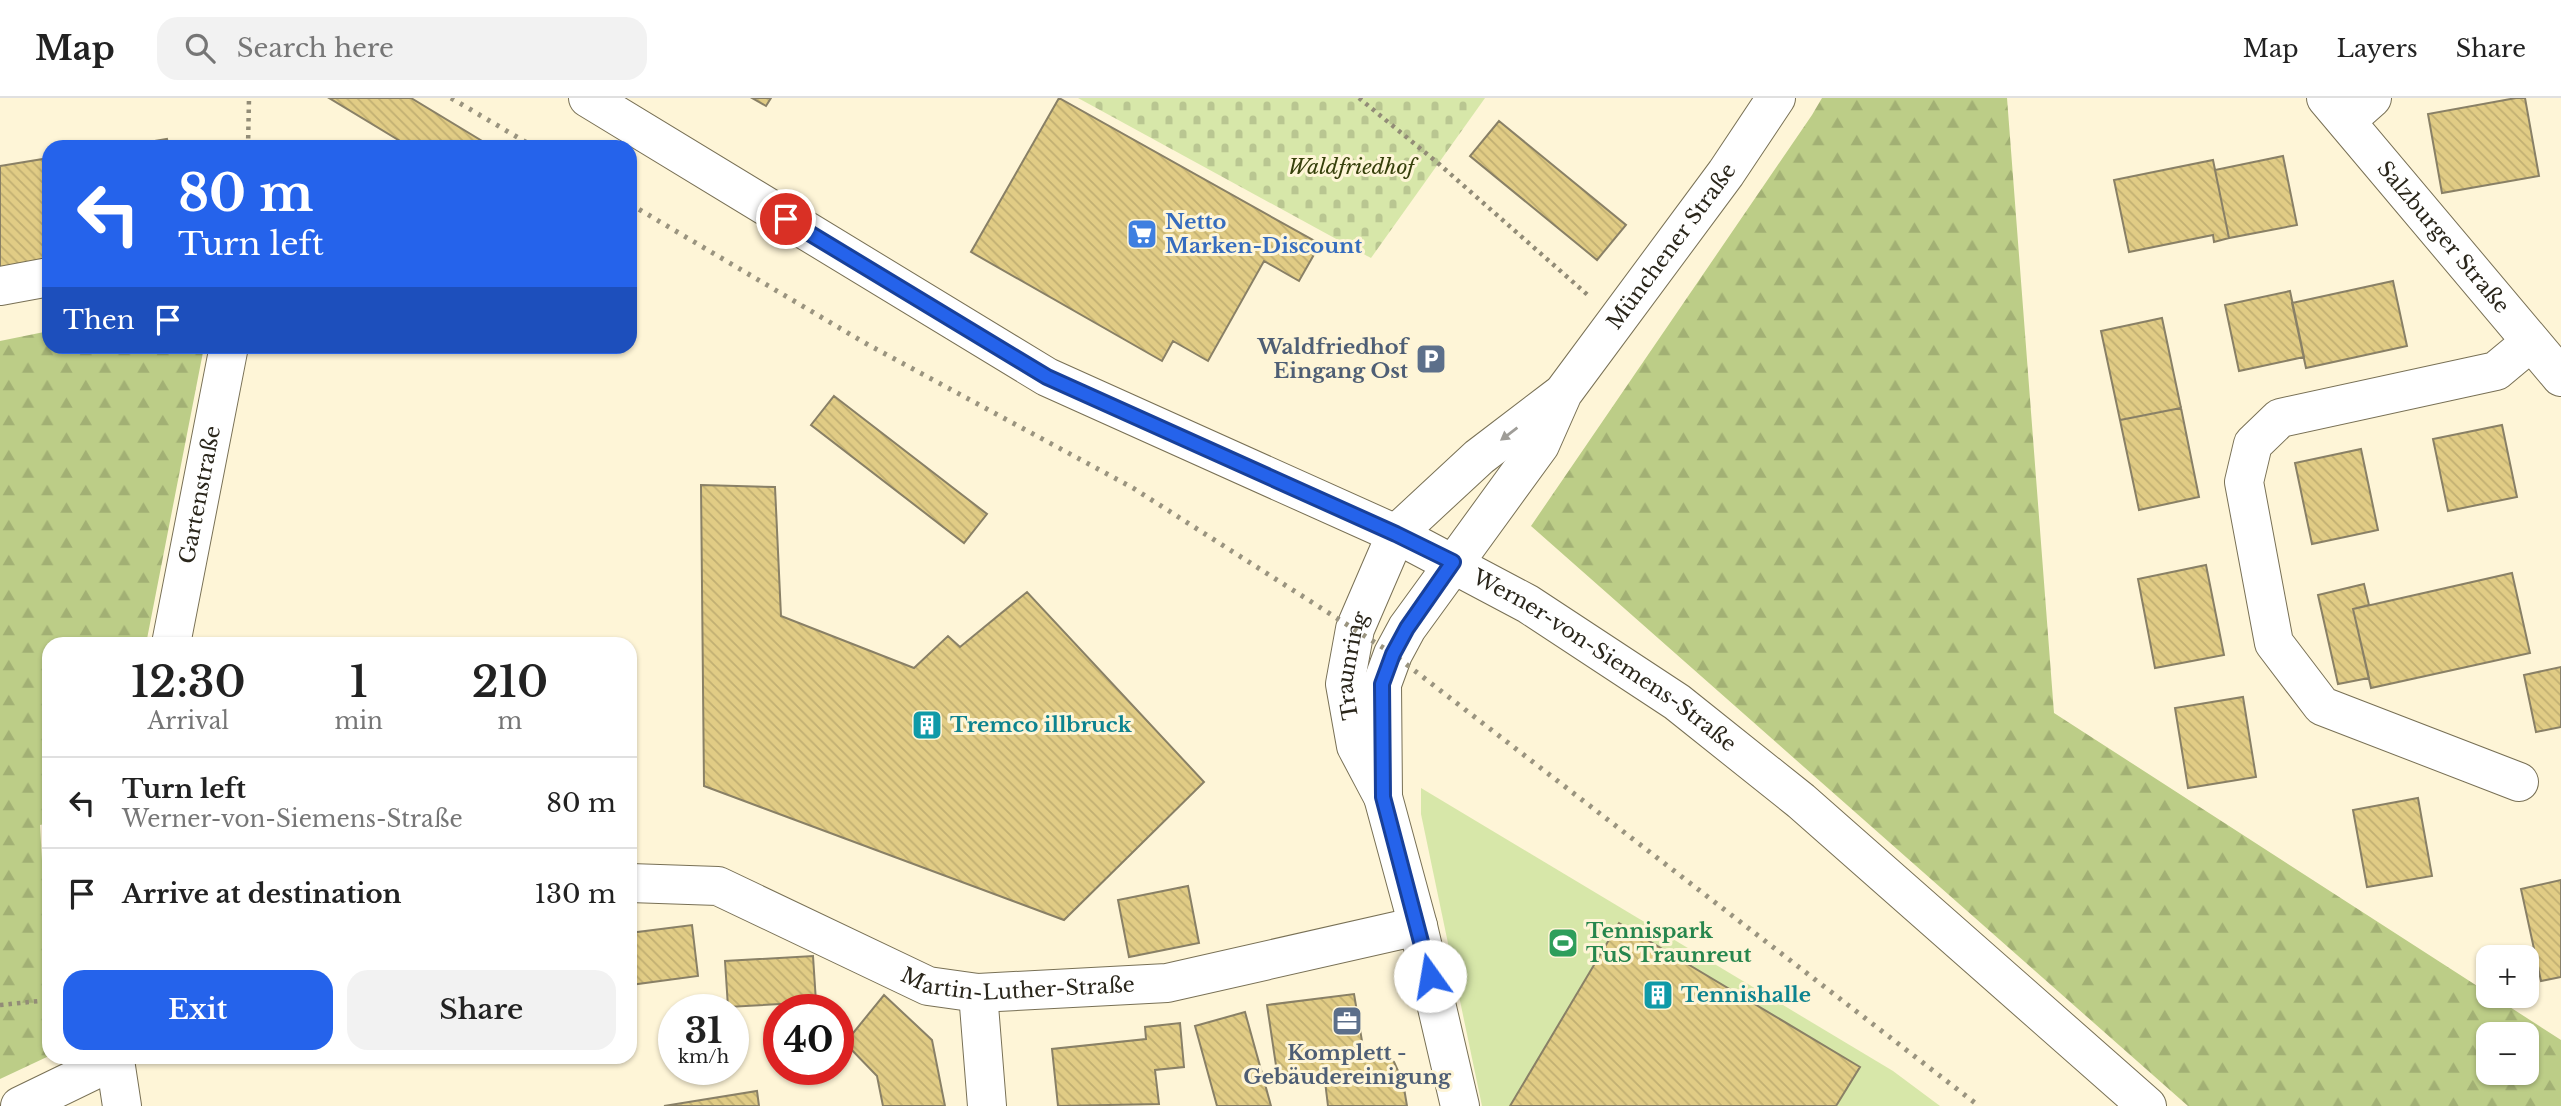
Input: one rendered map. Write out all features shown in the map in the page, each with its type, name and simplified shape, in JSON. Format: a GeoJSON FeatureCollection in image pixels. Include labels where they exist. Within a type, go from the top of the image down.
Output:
{"type":"FeatureCollection","features":[{"type":"Feature","properties":{"kind":"street","name":"Werner-von-Siemens-Straße"},"geometry":{"type":"LineString","coordinates":[[587,98],[1047,377],[1396,534],[1528,604],[1677,702],[1801,801],[2147,1106]]}},
{"type":"Feature","properties":{"kind":"street","name":"Münchener Straße"},"geometry":{"type":"LineString","coordinates":[[1453,562],[1540,445],[1563,393],[1726,173],[1776,98]]}},
{"type":"Feature","properties":{"kind":"street","name":"Salzburger Straße"},"geometry":{"type":"LineString","coordinates":[[2348,106],[2561,377]]}},
{"type":"Feature","properties":{"kind":"street"},"geometry":{"type":"LineString","coordinates":[[0,286],[42,278]]}},
{"type":"Feature","properties":{"kind":"street"},"geometry":{"type":"LineString","coordinates":[[2519,782],[2322,706],[2274,643],[2244,482],[2253,444],[2280,418],[2496,371],[2531,342]]}},
{"type":"Feature","properties":{"kind":"street","name":"Gartenstraße"},"geometry":{"type":"LineString","coordinates":[[172,637],[227,354]]}},
{"type":"Feature","properties":{"kind":"street","name":"Münchener Straße"},"geometry":{"type":"LineString","coordinates":[[1396,534],[1479,457],[1563,393]]}},
{"type":"Feature","properties":{"kind":"street","name":"Traunring"},"geometry":{"type":"LineString","coordinates":[[1396,534],[1355,629],[1345,684],[1356,746],[1383,797],[1418,926],[1461,1106]]}},
{"type":"Feature","properties":{"kind":"street","name":"Traunring"},"geometry":{"type":"LineString","coordinates":[[1383,797],[1382,684],[1393,654],[1407,628],[1453,562]]}},
{"type":"Feature","properties":{"kind":"street","name":"Martin-Luther-Straße"},"geometry":{"type":"LineString","coordinates":[[637,883],[718,886],[928,986],[978,993],[1167,983],[1418,926]]}},
{"type":"Feature","properties":{"kind":"street"},"geometry":{"type":"LineString","coordinates":[[978,993],[988,1106]]}},
{"type":"Feature","properties":{"kind":"street"},"geometry":{"type":"LineString","coordinates":[[20,1106],[103,1064]]}},
{"type":"Feature","properties":{"kind":"street"},"geometry":{"type":"LineString","coordinates":[[116,1064],[122,1106]]}},
{"type":"Feature","properties":{"kind":"path"},"geometry":{"type":"LineString","coordinates":[[248,140],[249,98]]}},
{"type":"Feature","properties":{"kind":"path"},"geometry":{"type":"LineString","coordinates":[[1359,98],[1616,321]]}},
{"type":"Feature","properties":{"kind":"path"},"geometry":{"type":"LineString","coordinates":[[0,1005],[42,1001]]}},
{"type":"Feature","properties":{"kind":"green space","name":"Waldfriedhof"},"geometry":{"type":"Polygon","coordinates":[[[1078,98],[1485,98],[1371,258],[1078,98]]]}},
{"type":"Feature","properties":{"kind":"green space"},"geometry":{"type":"Polygon","coordinates":[[[1822,98],[2007,98],[2054,713],[2476,985],[2476,1008],[2511,1008],[2533,1022],[2476,1022],[2476,1085],[2539,1085],[2539,1026],[2561,1040],[2561,1106],[2188,1106],[1531,526],[1822,98]]]}},
{"type":"Feature","properties":{"kind":"green space"},"geometry":{"type":"Polygon","coordinates":[[[42,332],[42,354],[203,354],[147,637],[42,637],[42,1059],[0,1079],[0,341],[42,332]]]}},
{"type":"Feature","properties":{"kind":"green space","name":"Tennispark TuS Traunreut"},"geometry":{"type":"Polygon","coordinates":[[[1421,788],[1893,1071],[1940,1106],[1482,1106],[1421,814],[1421,788]]]}},
{"type":"Feature","properties":{"kind":"building"},"geometry":{"type":"Polygon","coordinates":[[[329,98],[411,98],[480,140],[398,140],[329,98]]]}},
{"type":"Feature","properties":{"kind":"building"},"geometry":{"type":"Polygon","coordinates":[[[752,98],[771,98],[766,106],[752,98]]]}},
{"type":"Feature","properties":{"kind":"building","name":"Netto Marken-Discount"},"geometry":{"type":"Polygon","coordinates":[[[1059,98],[1320,244],[1299,281],[1264,261],[1208,361],[1173,341],[1162,361],[971,252],[1059,98]]]}},
{"type":"Feature","properties":{"kind":"building"},"geometry":{"type":"Polygon","coordinates":[[[2525,98],[2539,176],[2442,193],[2428,114],[2525,98]]]}},
{"type":"Feature","properties":{"kind":"building"},"geometry":{"type":"Polygon","coordinates":[[[1499,121],[1626,225],[1597,260],[1470,156],[1499,121]]]}},
{"type":"Feature","properties":{"kind":"building"},"geometry":{"type":"Polygon","coordinates":[[[2283,156],[2297,225],[2229,238],[2215,170],[2283,156]]]}},
{"type":"Feature","properties":{"kind":"building"},"geometry":{"type":"Polygon","coordinates":[[[42,159],[42,261],[0,268],[0,166],[42,159]]]}},
{"type":"Feature","properties":{"kind":"building"},"geometry":{"type":"Polygon","coordinates":[[[2213,160],[2229,238],[2214,242],[2213,235],[2129,252],[2114,180],[2213,160]]]}},
{"type":"Feature","properties":{"kind":"building"},"geometry":{"type":"Polygon","coordinates":[[[2393,281],[2407,346],[2306,368],[2292,303],[2393,281]]]}},
{"type":"Feature","properties":{"kind":"building"},"geometry":{"type":"Polygon","coordinates":[[[2290,291],[2304,357],[2239,371],[2225,305],[2290,291]]]}},
{"type":"Feature","properties":{"kind":"building"},"geometry":{"type":"Polygon","coordinates":[[[2162,318],[2181,408],[2120,420],[2101,331],[2162,318]]]}},
{"type":"Feature","properties":{"kind":"building"},"geometry":{"type":"Polygon","coordinates":[[[834,396],[987,514],[964,543],[811,425],[834,396]]]}},
{"type":"Feature","properties":{"kind":"building"},"geometry":{"type":"Polygon","coordinates":[[[2181,408],[2199,497],[2139,510],[2120,420],[2181,408]]]}},
{"type":"Feature","properties":{"kind":"building"},"geometry":{"type":"Polygon","coordinates":[[[2502,425],[2517,497],[2448,511],[2433,439],[2502,425]]]}},
{"type":"Feature","properties":{"kind":"building"},"geometry":{"type":"Polygon","coordinates":[[[2361,449],[2378,530],[2312,544],[2295,463],[2361,449]]]}},
{"type":"Feature","properties":{"kind":"building","name":"Tremco illbruck"},"geometry":{"type":"Polygon","coordinates":[[[701,485],[775,487],[781,616],[914,668],[948,636],[960,647],[1027,592],[1204,782],[1064,920],[704,786],[701,485]]]}},
{"type":"Feature","properties":{"kind":"building"},"geometry":{"type":"Polygon","coordinates":[[[2206,565],[2224,655],[2155,668],[2138,579],[2206,565]]]}},
{"type":"Feature","properties":{"kind":"building"},"geometry":{"type":"Polygon","coordinates":[[[2512,573],[2530,653],[2371,688],[2353,609],[2512,573]]]}},
{"type":"Feature","properties":{"kind":"building"},"geometry":{"type":"Polygon","coordinates":[[[2364,584],[2369,605],[2353,609],[2369,678],[2338,684],[2318,595],[2364,584]]]}},
{"type":"Feature","properties":{"kind":"building"},"geometry":{"type":"Polygon","coordinates":[[[2561,667],[2561,727],[2536,732],[2524,675],[2561,667]]]}},
{"type":"Feature","properties":{"kind":"building"},"geometry":{"type":"Polygon","coordinates":[[[2243,697],[2256,777],[2188,788],[2175,708],[2243,697]]]}},
{"type":"Feature","properties":{"kind":"building"},"geometry":{"type":"Polygon","coordinates":[[[2418,798],[2432,876],[2367,887],[2353,810],[2418,798]]]}},
{"type":"Feature","properties":{"kind":"building"},"geometry":{"type":"Polygon","coordinates":[[[2561,880],[2561,977],[2541,981],[2539,945],[2533,945],[2521,889],[2561,880]]]}},
{"type":"Feature","properties":{"kind":"building"},"geometry":{"type":"Polygon","coordinates":[[[1188,886],[1199,943],[1129,957],[1118,900],[1188,886]]]}},
{"type":"Feature","properties":{"kind":"building","name":"Tennishalle"},"geometry":{"type":"Polygon","coordinates":[[[1619,923],[1860,1067],[1836,1106],[1510,1106],[1619,923]]]}},
{"type":"Feature","properties":{"kind":"building"},"geometry":{"type":"Polygon","coordinates":[[[692,925],[698,976],[637,984],[637,932],[692,925]]]}},
{"type":"Feature","properties":{"kind":"building"},"geometry":{"type":"Polygon","coordinates":[[[813,956],[815,994],[763,994],[763,1005],[749,1006],[749,994],[727,994],[725,961],[813,956]]]}},
{"type":"Feature","properties":{"kind":"building"},"geometry":{"type":"Polygon","coordinates":[[[1354,994],[1364,1053],[1380,1052],[1394,1062],[1403,1082],[1407,1106],[1328,1106],[1324,1073],[1278,1079],[1267,1005],[1354,994]]]}},
{"type":"Feature","properties":{"kind":"building"},"geometry":{"type":"Polygon","coordinates":[[[884,995],[932,1040],[945,1106],[883,1106],[877,1076],[854,1052],[854,1032],[884,995]]]}},
{"type":"Feature","properties":{"kind":"building"},"geometry":{"type":"Polygon","coordinates":[[[1245,1012],[1271,1106],[1217,1106],[1195,1026],[1245,1012]]]}},
{"type":"Feature","properties":{"kind":"building"},"geometry":{"type":"Polygon","coordinates":[[[1180,1023],[1184,1067],[1155,1070],[1159,1104],[1058,1106],[1052,1049],[1146,1039],[1145,1027],[1180,1023]]]}},
{"type":"Feature","properties":{"kind":"building"},"geometry":{"type":"Polygon","coordinates":[[[757,1091],[759,1106],[664,1106],[757,1091]]]}},
{"type":"Feature","properties":{"kind":"railway"},"geometry":{"type":"LineString","coordinates":[[451,98],[522,140]]}},
{"type":"Feature","properties":{"kind":"railway"},"geometry":{"type":"LineString","coordinates":[[637,208],[865,343],[1133,488],[1393,654],[1979,1106]]}},
{"type":"Feature","properties":{"kind":"place","name":"Netto Marken-Discount"},"geometry":{"type":"Point","coordinates":[1142,234]}},
{"type":"Feature","properties":{"kind":"place","name":"Waldfriedhof Eingang Ost"},"geometry":{"type":"Point","coordinates":[1431,359]}},
{"type":"Feature","properties":{"kind":"place","name":"Tremco illbruck"},"geometry":{"type":"Point","coordinates":[927,725]}},
{"type":"Feature","properties":{"kind":"place","name":"Tennispark TuS Traunreut"},"geometry":{"type":"Point","coordinates":[1563,943]}},
{"type":"Feature","properties":{"kind":"place","name":"Tennishalle"},"geometry":{"type":"Point","coordinates":[1658,995]}},
{"type":"Feature","properties":{"kind":"place","name":"Komplett - Gebäudereinigung"},"geometry":{"type":"Point","coordinates":[1347,1021]}},
{"type":"Feature","properties":{"kind":"route"},"geometry":{"type":"LineString","coordinates":[[786,219],[1047,377],[1453,562],[1407,628],[1393,654],[1382,684],[1383,797],[1430,976]]}}]}
